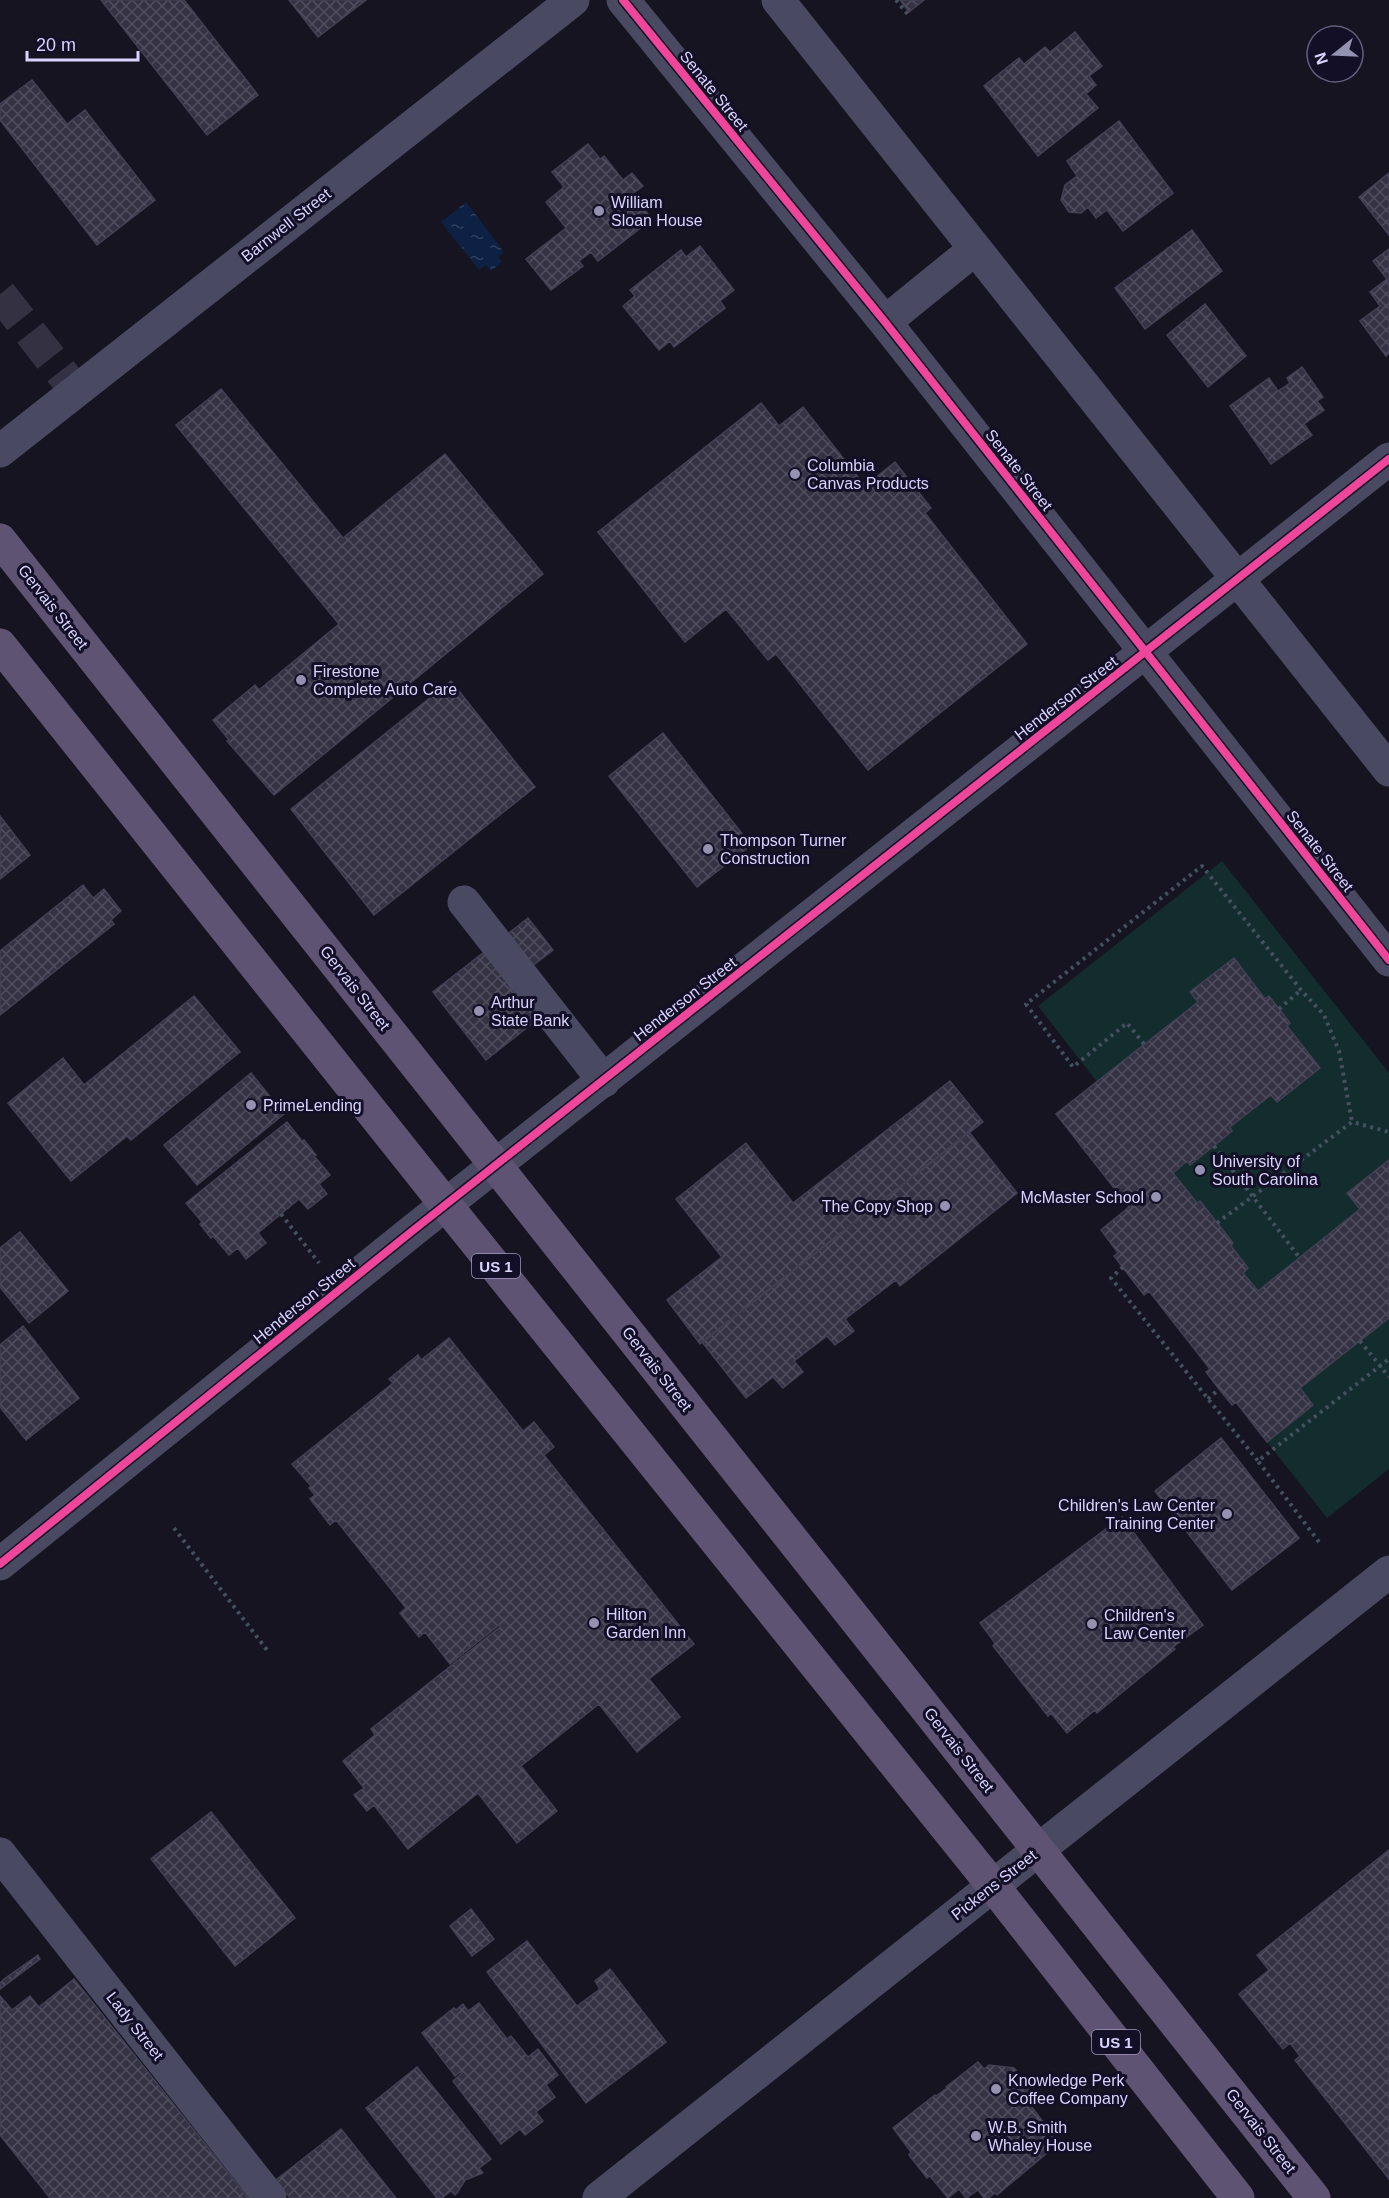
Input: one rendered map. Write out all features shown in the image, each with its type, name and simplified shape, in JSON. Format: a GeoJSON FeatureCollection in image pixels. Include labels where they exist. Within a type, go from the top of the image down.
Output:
{"type":"FeatureCollection","features":[{"type":"Feature","properties":{"kind":"main road","name":"Gervais Street"},"geometry":{"type":"LineString","coordinates":[[0,540],[1314,2198]]}},
{"type":"Feature","properties":{"kind":"main road","name":"US 1"},"geometry":{"type":"LineString","coordinates":[[0,645],[994,1887],[1238,2198]]}},
{"type":"Feature","properties":{"kind":"street","name":"Barnwell Street"},"geometry":{"type":"LineString","coordinates":[[0,450],[573,0]]}},
{"type":"Feature","properties":{"kind":"street","name":"Senate Street"},"geometry":{"type":"LineString","coordinates":[[622,0],[885,322],[1389,960]]}},
{"type":"Feature","properties":{"kind":"street"},"geometry":{"type":"LineString","coordinates":[[778,0],[1389,770]]}},
{"type":"Feature","properties":{"kind":"street"},"geometry":{"type":"LineString","coordinates":[[885,322],[975,249]]}},
{"type":"Feature","properties":{"kind":"street","name":"Henderson Street"},"geometry":{"type":"LineString","coordinates":[[0,1564],[411,1232],[1389,459]]}},
{"type":"Feature","properties":{"kind":"street"},"geometry":{"type":"LineString","coordinates":[[472,896],[610,1075]]}},
{"type":"Feature","properties":{"kind":"street","name":"Pickens Street"},"geometry":{"type":"LineString","coordinates":[[599,2198],[1389,1572]]}},
{"type":"Feature","properties":{"kind":"street","name":"Lady Street"},"geometry":{"type":"LineString","coordinates":[[0,1854],[270,2198]]}},
{"type":"Feature","properties":{"kind":"path"},"geometry":{"type":"LineString","coordinates":[[896,0],[910,17]]}},
{"type":"Feature","properties":{"kind":"path"},"geometry":{"type":"LineString","coordinates":[[1144,1044],[1127,1023],[1073,1067],[1026,1004],[1202,866],[1301,990],[1324,1015],[1332,1031],[1341,1060],[1352,1122]]}},
{"type":"Feature","properties":{"kind":"path"},"geometry":{"type":"LineString","coordinates":[[1279,1009],[1301,990]]}},
{"type":"Feature","properties":{"kind":"path"},"geometry":{"type":"LineString","coordinates":[[1352,1122],[1389,1132]]}},
{"type":"Feature","properties":{"kind":"path"},"geometry":{"type":"LineString","coordinates":[[1217,1223],[1352,1122]]}},
{"type":"Feature","properties":{"kind":"path"},"geometry":{"type":"LineString","coordinates":[[1214,1146],[1299,1257]]}},
{"type":"Feature","properties":{"kind":"path"},"geometry":{"type":"LineString","coordinates":[[281,1214],[339,1290]]}},
{"type":"Feature","properties":{"kind":"path"},"geometry":{"type":"LineString","coordinates":[[1123,1267],[1110,1278],[1258,1461],[1319,1542]]}},
{"type":"Feature","properties":{"kind":"path"},"geometry":{"type":"LineString","coordinates":[[1360,1341],[1389,1377]]}},
{"type":"Feature","properties":{"kind":"path"},"geometry":{"type":"LineString","coordinates":[[1258,1461],[1389,1359]]}},
{"type":"Feature","properties":{"kind":"path"},"geometry":{"type":"LineString","coordinates":[[1208,1399],[1219,1389]]}},
{"type":"Feature","properties":{"kind":"path"},"geometry":{"type":"LineString","coordinates":[[174,1528],[267,1650]]}},
{"type":"Feature","properties":{"kind":"green space"},"geometry":{"type":"Polygon","coordinates":[[[1222,861],[1389,1073],[1389,1160],[1347,1193],[1360,1209],[1258,1291],[1243,1273],[1248,1268],[1231,1246],[1233,1243],[1200,1201],[1197,1203],[1173,1173],[1187,1161],[1191,1165],[1232,1132],[1230,1127],[1271,1095],[1277,1102],[1287,1026],[1290,1023],[1269,996],[1265,999],[1234,959],[1198,1002],[1097,1082],[1038,1006],[1222,861]]]}},
{"type":"Feature","properties":{"kind":"green space"},"geometry":{"type":"Polygon","coordinates":[[[1389,1318],[1389,1469],[1327,1518],[1267,1442],[1313,1405],[1300,1388],[1389,1318]]]}},
{"type":"Feature","properties":{"kind":"water"},"geometry":{"type":"Polygon","coordinates":[[[466,202],[504,252],[498,257],[502,262],[491,271],[486,265],[479,270],[441,222],[466,202]]]}},
{"type":"Feature","properties":{"kind":"building"},"geometry":{"type":"Polygon","coordinates":[[[101,0],[184,0],[258,95],[207,135],[101,0]]]}},
{"type":"Feature","properties":{"kind":"building"},"geometry":{"type":"Polygon","coordinates":[[[289,0],[366,0],[318,37],[289,0]]]}},
{"type":"Feature","properties":{"kind":"building"},"geometry":{"type":"Polygon","coordinates":[[[900,0],[924,0],[909,12],[900,0]]]}},
{"type":"Feature","properties":{"kind":"building"},"geometry":{"type":"Polygon","coordinates":[[[1075,32],[1102,66],[1089,76],[1096,85],[1086,94],[1098,108],[1038,156],[984,86],[1019,58],[1024,64],[1045,47],[1050,52],[1075,32]]]}},
{"type":"Feature","properties":{"kind":"building"},"geometry":{"type":"Polygon","coordinates":[[[32,80],[67,124],[85,110],[155,200],[97,245],[0,120],[0,104],[32,80]]]}},
{"type":"Feature","properties":{"kind":"building"},"geometry":{"type":"Polygon","coordinates":[[[1119,121],[1173,193],[1123,231],[1107,210],[1096,218],[1088,207],[1081,213],[1069,212],[1061,200],[1065,185],[1077,176],[1067,161],[1119,121]]]}},
{"type":"Feature","properties":{"kind":"building","name":"William Sloan House"},"geometry":{"type":"Polygon","coordinates":[[[588,144],[600,159],[604,156],[623,180],[632,173],[643,186],[632,194],[652,219],[598,261],[591,252],[579,261],[583,266],[551,290],[526,259],[566,228],[546,202],[564,187],[552,172],[588,144]]]}},
{"type":"Feature","properties":{"kind":"building"},"geometry":{"type":"Polygon","coordinates":[[[1389,173],[1389,235],[1359,197],[1389,173]]]}},
{"type":"Feature","properties":{"kind":"building"},"geometry":{"type":"Polygon","coordinates":[[[1192,230],[1222,271],[1145,329],[1115,288],[1192,230]]]}},
{"type":"Feature","properties":{"kind":"building"},"geometry":{"type":"Polygon","coordinates":[[[700,246],[734,290],[720,301],[725,308],[674,347],[670,341],[659,350],[623,306],[635,296],[630,290],[681,250],[686,257],[700,246]]]}},
{"type":"Feature","properties":{"kind":"building"},"geometry":{"type":"Polygon","coordinates":[[[1389,249],[1389,353],[1386,356],[1360,321],[1380,306],[1370,292],[1387,279],[1373,261],[1389,249]]]}},
{"type":"Feature","properties":{"kind":"building"},"geometry":{"type":"Polygon","coordinates":[[[1205,304],[1246,356],[1208,387],[1167,335],[1205,304]]]}},
{"type":"Feature","properties":{"kind":"building"},"geometry":{"type":"Polygon","coordinates":[[[1302,367],[1323,397],[1317,401],[1324,410],[1304,424],[1312,435],[1271,464],[1230,406],[1269,378],[1278,391],[1290,383],[1287,378],[1302,367]]]}},
{"type":"Feature","properties":{"kind":"building"},"geometry":{"type":"Polygon","coordinates":[[[221,389],[343,538],[445,454],[543,574],[274,795],[227,741],[229,740],[213,720],[255,685],[259,690],[339,624],[176,425],[221,389]]]}},
{"type":"Feature","properties":{"kind":"building"},"geometry":{"type":"Polygon","coordinates":[[[761,403],[779,426],[803,407],[865,486],[895,462],[931,508],[925,513],[1027,644],[868,770],[776,654],[768,660],[726,609],[685,642],[598,532],[761,403]]]}},
{"type":"Feature","properties":{"kind":"building"},"geometry":{"type":"Polygon","coordinates":[[[451,681],[535,787],[374,915],[291,809],[451,681]]]}},
{"type":"Feature","properties":{"kind":"building"},"geometry":{"type":"Polygon","coordinates":[[[663,733],[751,845],[697,887],[609,776],[663,733]]]}},
{"type":"Feature","properties":{"kind":"building"},"geometry":{"type":"Polygon","coordinates":[[[0,816],[30,855],[0,879],[0,816]]]}},
{"type":"Feature","properties":{"kind":"building"},"geometry":{"type":"Polygon","coordinates":[[[83,885],[93,898],[104,889],[121,911],[111,920],[114,924],[0,1015],[0,951],[83,885]]]}},
{"type":"Feature","properties":{"kind":"building"},"geometry":{"type":"Polygon","coordinates":[[[528,918],[553,950],[515,979],[543,1015],[486,1060],[433,992],[528,918]]]}},
{"type":"Feature","properties":{"kind":"building","name":"McMaster School"},"geometry":{"type":"Polygon","coordinates":[[[1234,958],[1265,999],[1269,996],[1290,1023],[1287,1026],[1320,1068],[1277,1102],[1271,1095],[1230,1127],[1232,1131],[1214,1146],[1190,1165],[1187,1161],[1173,1173],[1197,1203],[1200,1201],[1233,1243],[1231,1246],[1248,1268],[1243,1273],[1258,1291],[1360,1209],[1347,1193],[1389,1160],[1389,1318],[1300,1388],[1313,1405],[1267,1442],[1236,1402],[1232,1405],[1219,1389],[1206,1372],[1210,1369],[1149,1291],[1144,1295],[1114,1256],[1118,1253],[1101,1230],[1129,1207],[1056,1114],[1198,1002],[1190,992],[1234,958]]]}},
{"type":"Feature","properties":{"kind":"building"},"geometry":{"type":"Polygon","coordinates":[[[194,996],[240,1052],[131,1140],[127,1136],[71,1181],[8,1103],[63,1058],[84,1085],[194,996]]]}},
{"type":"Feature","properties":{"kind":"building"},"geometry":{"type":"Polygon","coordinates":[[[251,1073],[284,1114],[197,1185],[164,1145],[251,1073]]]}},
{"type":"Feature","properties":{"kind":"building"},"geometry":{"type":"Polygon","coordinates":[[[950,1081],[983,1122],[700,1344],[667,1300],[722,1257],[676,1199],[746,1143],[793,1203],[950,1081]]]}},
{"type":"Feature","properties":{"kind":"building"},"geometry":{"type":"Polygon","coordinates":[[[287,1122],[302,1141],[304,1140],[330,1175],[319,1184],[327,1194],[308,1209],[299,1199],[258,1233],[266,1243],[246,1259],[238,1248],[229,1255],[213,1236],[211,1238],[200,1224],[202,1222],[186,1203],[287,1122]]]}},
{"type":"Feature","properties":{"kind":"building"},"geometry":{"type":"Polygon","coordinates":[[[969,1132],[1017,1193],[900,1286],[896,1280],[845,1319],[854,1331],[835,1345],[827,1336],[794,1361],[803,1372],[783,1388],[773,1377],[746,1398],[702,1342],[969,1132]]]}},
{"type":"Feature","properties":{"kind":"building"},"geometry":{"type":"Polygon","coordinates":[[[20,1232],[68,1291],[29,1323],[0,1287],[0,1248],[20,1232]]]}},
{"type":"Feature","properties":{"kind":"building"},"geometry":{"type":"Polygon","coordinates":[[[23,1326],[79,1398],[26,1440],[0,1407],[0,1345],[23,1326]]]}},
{"type":"Feature","properties":{"kind":"building"},"geometry":{"type":"Polygon","coordinates":[[[449,1338],[523,1431],[534,1422],[554,1447],[544,1455],[694,1644],[649,1679],[680,1717],[637,1752],[599,1704],[521,1766],[557,1811],[517,1843],[478,1793],[408,1849],[374,1805],[367,1811],[354,1795],[364,1788],[343,1761],[375,1735],[371,1729],[500,1627],[499,1625],[450,1664],[425,1632],[419,1637],[400,1613],[406,1608],[336,1520],[330,1525],[310,1499],[315,1495],[309,1488],[311,1486],[292,1464],[393,1383],[389,1379],[418,1355],[421,1360],[449,1338]]]}},
{"type":"Feature","properties":{"kind":"building","name":"Children's Law Center Training Center"},"geometry":{"type":"Polygon","coordinates":[[[1221,1438],[1299,1538],[1232,1590],[1155,1491],[1221,1438]]]}},
{"type":"Feature","properties":{"kind":"building","name":"Children's Law Center"},"geometry":{"type":"Polygon","coordinates":[[[1122,1517],[1203,1625],[1173,1647],[1175,1649],[1097,1713],[1095,1710],[1067,1733],[1051,1713],[1048,1716],[993,1646],[995,1643],[980,1623],[1122,1517]]]}},
{"type":"Feature","properties":{"kind":"building"},"geometry":{"type":"Polygon","coordinates":[[[211,1812],[295,1918],[235,1966],[151,1859],[211,1812]]]}},
{"type":"Feature","properties":{"kind":"building"},"geometry":{"type":"Polygon","coordinates":[[[1389,1850],[1389,2179],[1295,2060],[1300,2056],[1290,2043],[1283,2049],[1239,1994],[1269,1970],[1257,1955],[1389,1850]]]}},
{"type":"Feature","properties":{"kind":"building"},"geometry":{"type":"Polygon","coordinates":[[[471,1909],[494,1939],[472,1956],[450,1926],[471,1909]]]}},
{"type":"Feature","properties":{"kind":"building"},"geometry":{"type":"Polygon","coordinates":[[[527,1941],[577,2006],[600,1989],[595,1981],[610,1969],[666,2042],[586,2103],[487,1972],[527,1941]]]}},
{"type":"Feature","properties":{"kind":"building"},"geometry":{"type":"Polygon","coordinates":[[[38,1955],[40,1959],[0,1989],[0,1983],[4,1979],[38,1955]]]}},
{"type":"Feature","properties":{"kind":"building"},"geometry":{"type":"Polygon","coordinates":[[[74,1979],[248,2198],[50,2198],[0,2135],[0,1996],[12,2010],[30,1996],[39,2007],[74,1979]]]}},
{"type":"Feature","properties":{"kind":"building"},"geometry":{"type":"Polygon","coordinates":[[[479,2003],[507,2039],[511,2036],[528,2057],[538,2049],[558,2075],[546,2085],[555,2097],[536,2112],[543,2121],[525,2135],[520,2129],[501,2144],[453,2081],[462,2073],[455,2076],[422,2033],[454,2008],[456,2010],[463,2004],[468,2011],[479,2003]]]}},
{"type":"Feature","properties":{"kind":"building","name":"W.B. Smith Whaley House"},"geometry":{"type":"Polygon","coordinates":[[[978,2062],[984,2069],[989,2065],[1014,2068],[1029,2086],[1025,2098],[1059,2143],[997,2195],[995,2193],[984,2198],[978,2190],[966,2198],[959,2189],[948,2198],[930,2176],[927,2178],[909,2155],[911,2152],[893,2128],[978,2062]]]}},
{"type":"Feature","properties":{"kind":"building"},"geometry":{"type":"Polygon","coordinates":[[[417,2067],[491,2159],[479,2168],[483,2173],[465,2180],[455,2195],[451,2191],[442,2198],[437,2198],[366,2108],[417,2067]]]}},
{"type":"Feature","properties":{"kind":"building"},"geometry":{"type":"Polygon","coordinates":[[[341,2129],[396,2198],[290,2198],[276,2180],[341,2129]]]}},
{"type":"Feature","properties":{"kind":"tunnel"},"geometry":{"type":"LineString","coordinates":[[0,294],[76,391]]}},
{"type":"Feature","properties":{"kind":"cycle path"},"geometry":{"type":"LineString","coordinates":[[623,0],[885,322],[1389,960]]}},
{"type":"Feature","properties":{"kind":"cycle path"},"geometry":{"type":"LineString","coordinates":[[0,1564],[411,1232],[1389,459]]}},
{"type":"Feature","properties":{"kind":"place","name":"William Sloan House"},"geometry":{"type":"Point","coordinates":[599,211]}},
{"type":"Feature","properties":{"kind":"place","name":"Columbia Canvas Products"},"geometry":{"type":"Point","coordinates":[795,474]}},
{"type":"Feature","properties":{"kind":"place","name":"Firestone Complete Auto Care"},"geometry":{"type":"Point","coordinates":[301,680]}},
{"type":"Feature","properties":{"kind":"place","name":"Thompson Turner Construction"},"geometry":{"type":"Point","coordinates":[708,849]}},
{"type":"Feature","properties":{"kind":"place","name":"Arthur State Bank"},"geometry":{"type":"Point","coordinates":[479,1011]}},
{"type":"Feature","properties":{"kind":"place","name":"PrimeLending"},"geometry":{"type":"Point","coordinates":[251,1105]}},
{"type":"Feature","properties":{"kind":"place","name":"University of South Carolina"},"geometry":{"type":"Point","coordinates":[1200,1170]}},
{"type":"Feature","properties":{"kind":"place","name":"McMaster School"},"geometry":{"type":"Point","coordinates":[1156,1197]}},
{"type":"Feature","properties":{"kind":"place","name":"The Copy Shop"},"geometry":{"type":"Point","coordinates":[945,1206]}},
{"type":"Feature","properties":{"kind":"place","name":"Children's Law Center Training Center"},"geometry":{"type":"Point","coordinates":[1227,1514]}},
{"type":"Feature","properties":{"kind":"place","name":"Hilton Garden Inn"},"geometry":{"type":"Point","coordinates":[594,1623]}},
{"type":"Feature","properties":{"kind":"place","name":"Children's Law Center"},"geometry":{"type":"Point","coordinates":[1092,1624]}},
{"type":"Feature","properties":{"kind":"place","name":"Knowledge Perk Coffee Company"},"geometry":{"type":"Point","coordinates":[996,2089]}},
{"type":"Feature","properties":{"kind":"place","name":"W.B. Smith Whaley House"},"geometry":{"type":"Point","coordinates":[976,2136]}}]}
